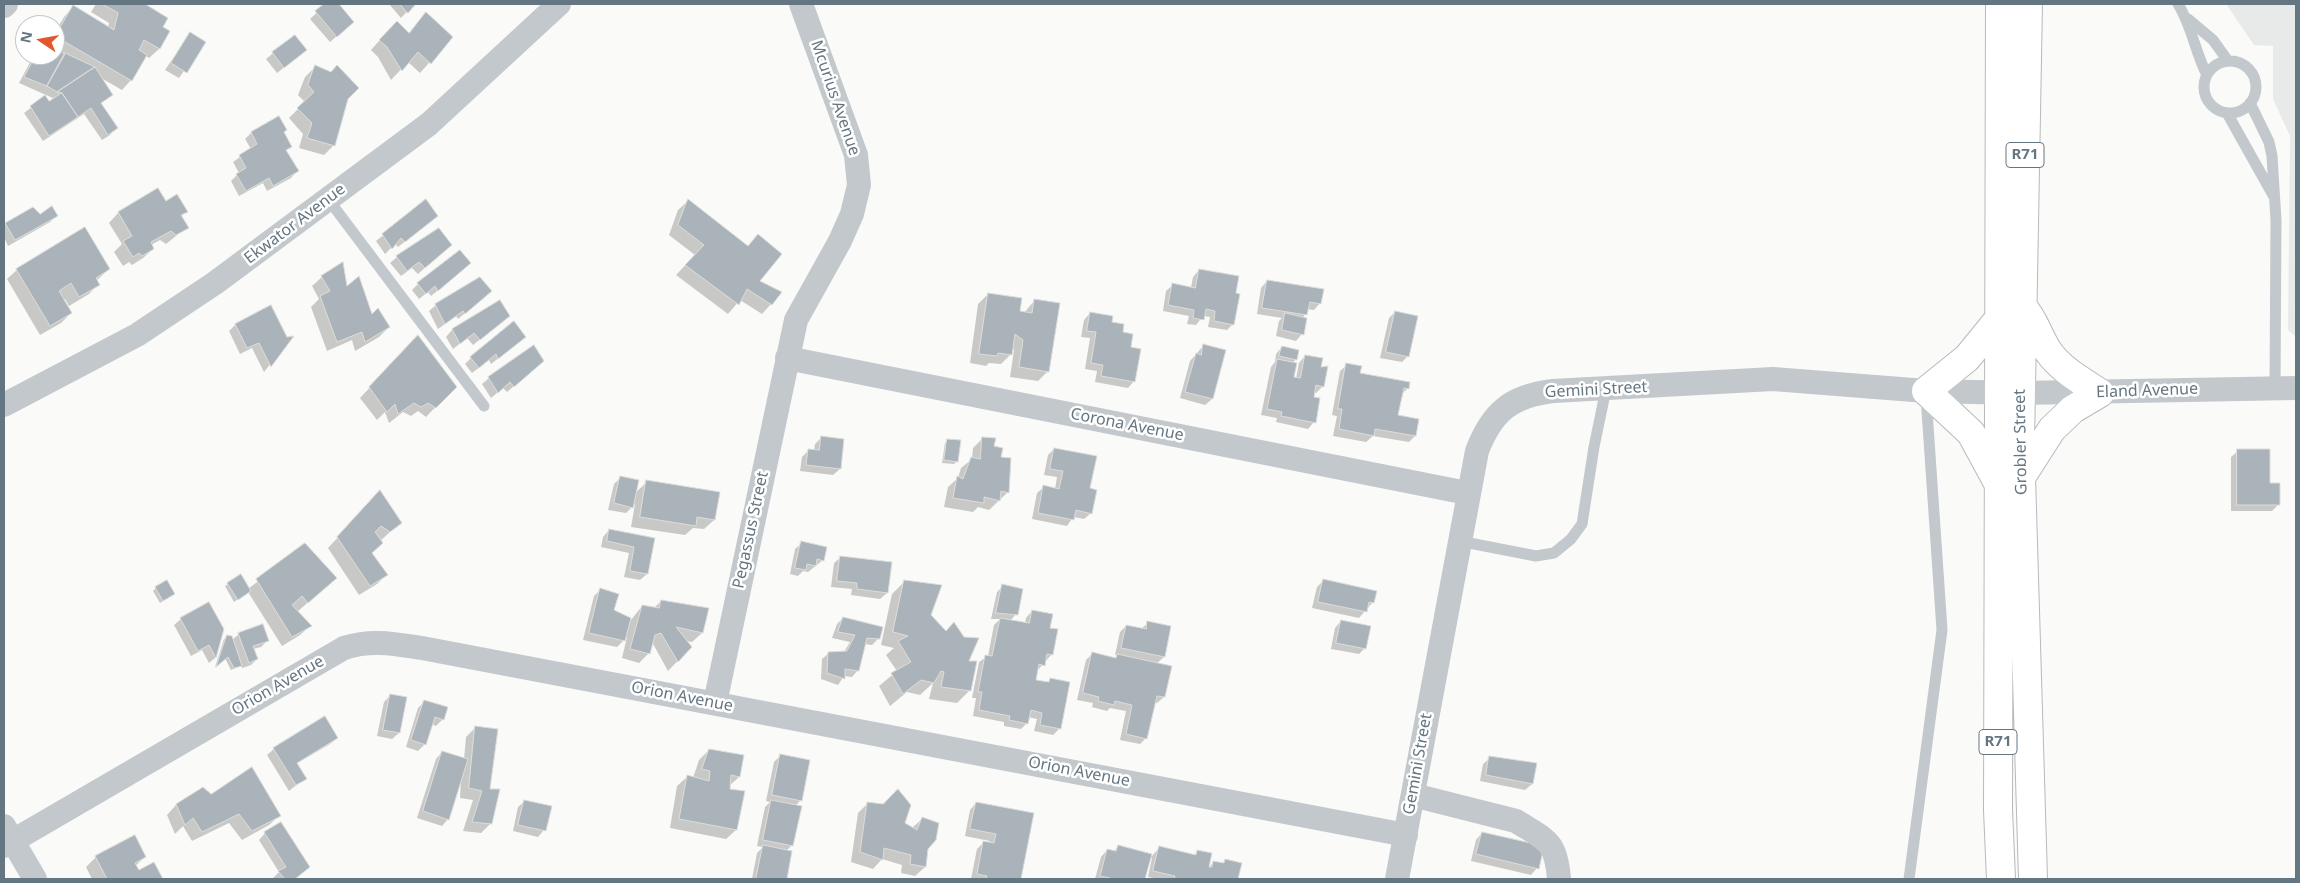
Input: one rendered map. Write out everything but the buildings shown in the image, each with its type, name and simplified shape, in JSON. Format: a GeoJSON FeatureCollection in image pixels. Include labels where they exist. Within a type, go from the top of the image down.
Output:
{"type":"FeatureCollection","features":[{"type":"Feature","properties":{"kind":"main road","name":"Grobler Street"},"geometry":{"type":"LineString","coordinates":[[2000,4],[1998,320],[2009,393]]}},
{"type":"Feature","properties":{"kind":"main road","name":"Grobler Street"},"geometry":{"type":"LineString","coordinates":[[2001,879],[1998,810],[2009,481],[2009,393],[2022,306],[2028,4]]}},
{"type":"Feature","properties":{"kind":"main road"},"geometry":{"type":"LineString","coordinates":[[1998,320],[1967,358],[1926,391],[1971,433],[2009,481],[2052,429],[2073,409],[2100,393],[2055,360],[2043,343],[2033,320],[2022,306]]}},
{"type":"Feature","properties":{"kind":"main road","name":"Grobler Street"},"geometry":{"type":"LineString","coordinates":[[2009,481],[2033,879]]}},
{"type":"Feature","properties":{"kind":"street","name":"Ekwator Avenue"},"geometry":{"type":"LineString","coordinates":[[4,405],[137,335],[215,284],[429,124],[559,4]]}},
{"type":"Feature","properties":{"kind":"street","name":"Mcurius Avenue"},"geometry":{"type":"LineString","coordinates":[[787,358],[796,320],[840,241],[852,214],[859,185],[856,155],[801,4]]}},
{"type":"Feature","properties":{"kind":"street","name":"Corona Avenue"},"geometry":{"type":"LineString","coordinates":[[787,358],[1468,493]]}},
{"type":"Feature","properties":{"kind":"street","name":"Pegassus Street"},"geometry":{"type":"LineString","coordinates":[[715,703],[787,358]]}},
{"type":"Feature","properties":{"kind":"street","name":"Gemini Street"},"geometry":{"type":"LineString","coordinates":[[1397,879],[1477,451],[1486,427],[1514,401],[1533,394],[1773,379],[1926,391],[2009,393]]}},
{"type":"Feature","properties":{"kind":"street","name":"Eland Avenue"},"geometry":{"type":"LineString","coordinates":[[2009,393],[2100,393],[2285,388]]}},
{"type":"Feature","properties":{"kind":"street","name":"Orion Avenue"},"geometry":{"type":"LineString","coordinates":[[7,838],[344,648],[360,643],[381,642],[715,703],[1406,835]]}},
{"type":"Feature","properties":{"kind":"street"},"geometry":{"type":"LineString","coordinates":[[1413,795],[1516,822],[1528,828],[1548,841],[1554,850],[1559,879]]}},
{"type":"Feature","properties":{"kind":"street"},"geometry":{"type":"LineString","coordinates":[[7,838],[35,879]]}},
{"type":"Feature","properties":{"kind":"lane"},"geometry":{"type":"LineString","coordinates":[[2178,4],[2188,19],[2213,40],[2228,61]]}},
{"type":"Feature","properties":{"kind":"lane"},"geometry":{"type":"LineString","coordinates":[[2188,19],[2197,53],[2208,75]]}},
{"type":"Feature","properties":{"kind":"lane"},"geometry":{"type":"LineString","coordinates":[[2228,61],[2244,66],[2254,79],[2254,96],[2243,109],[2227,113],[2219,110],[2207,99],[2204,91],[2208,75],[2220,63],[2228,61]]}},
{"type":"Feature","properties":{"kind":"lane"},"geometry":{"type":"LineString","coordinates":[[2250,103],[2269,142],[2276,220],[2285,388]]}},
{"type":"Feature","properties":{"kind":"lane"},"geometry":{"type":"LineString","coordinates":[[2227,113],[2274,197]]}},
{"type":"Feature","properties":{"kind":"lane"},"geometry":{"type":"LineString","coordinates":[[328,199],[484,406]]}},
{"type":"Feature","properties":{"kind":"lane"},"geometry":{"type":"LineString","coordinates":[[1459,541],[1536,556],[1554,552],[1571,539],[1582,524],[1594,447],[1606,389]]}},
{"type":"Feature","properties":{"kind":"lane"},"geometry":{"type":"LineString","coordinates":[[1909,879],[1942,630],[1926,391]]}},
{"type":"Feature","properties":{"kind":"shaded area"},"geometry":{"type":"Polygon","coordinates":[[[2226,4],[2296,4],[2296,337],[2288,330],[2290,136],[2273,99],[2273,46],[2254,45],[2226,4]]]}}]}
